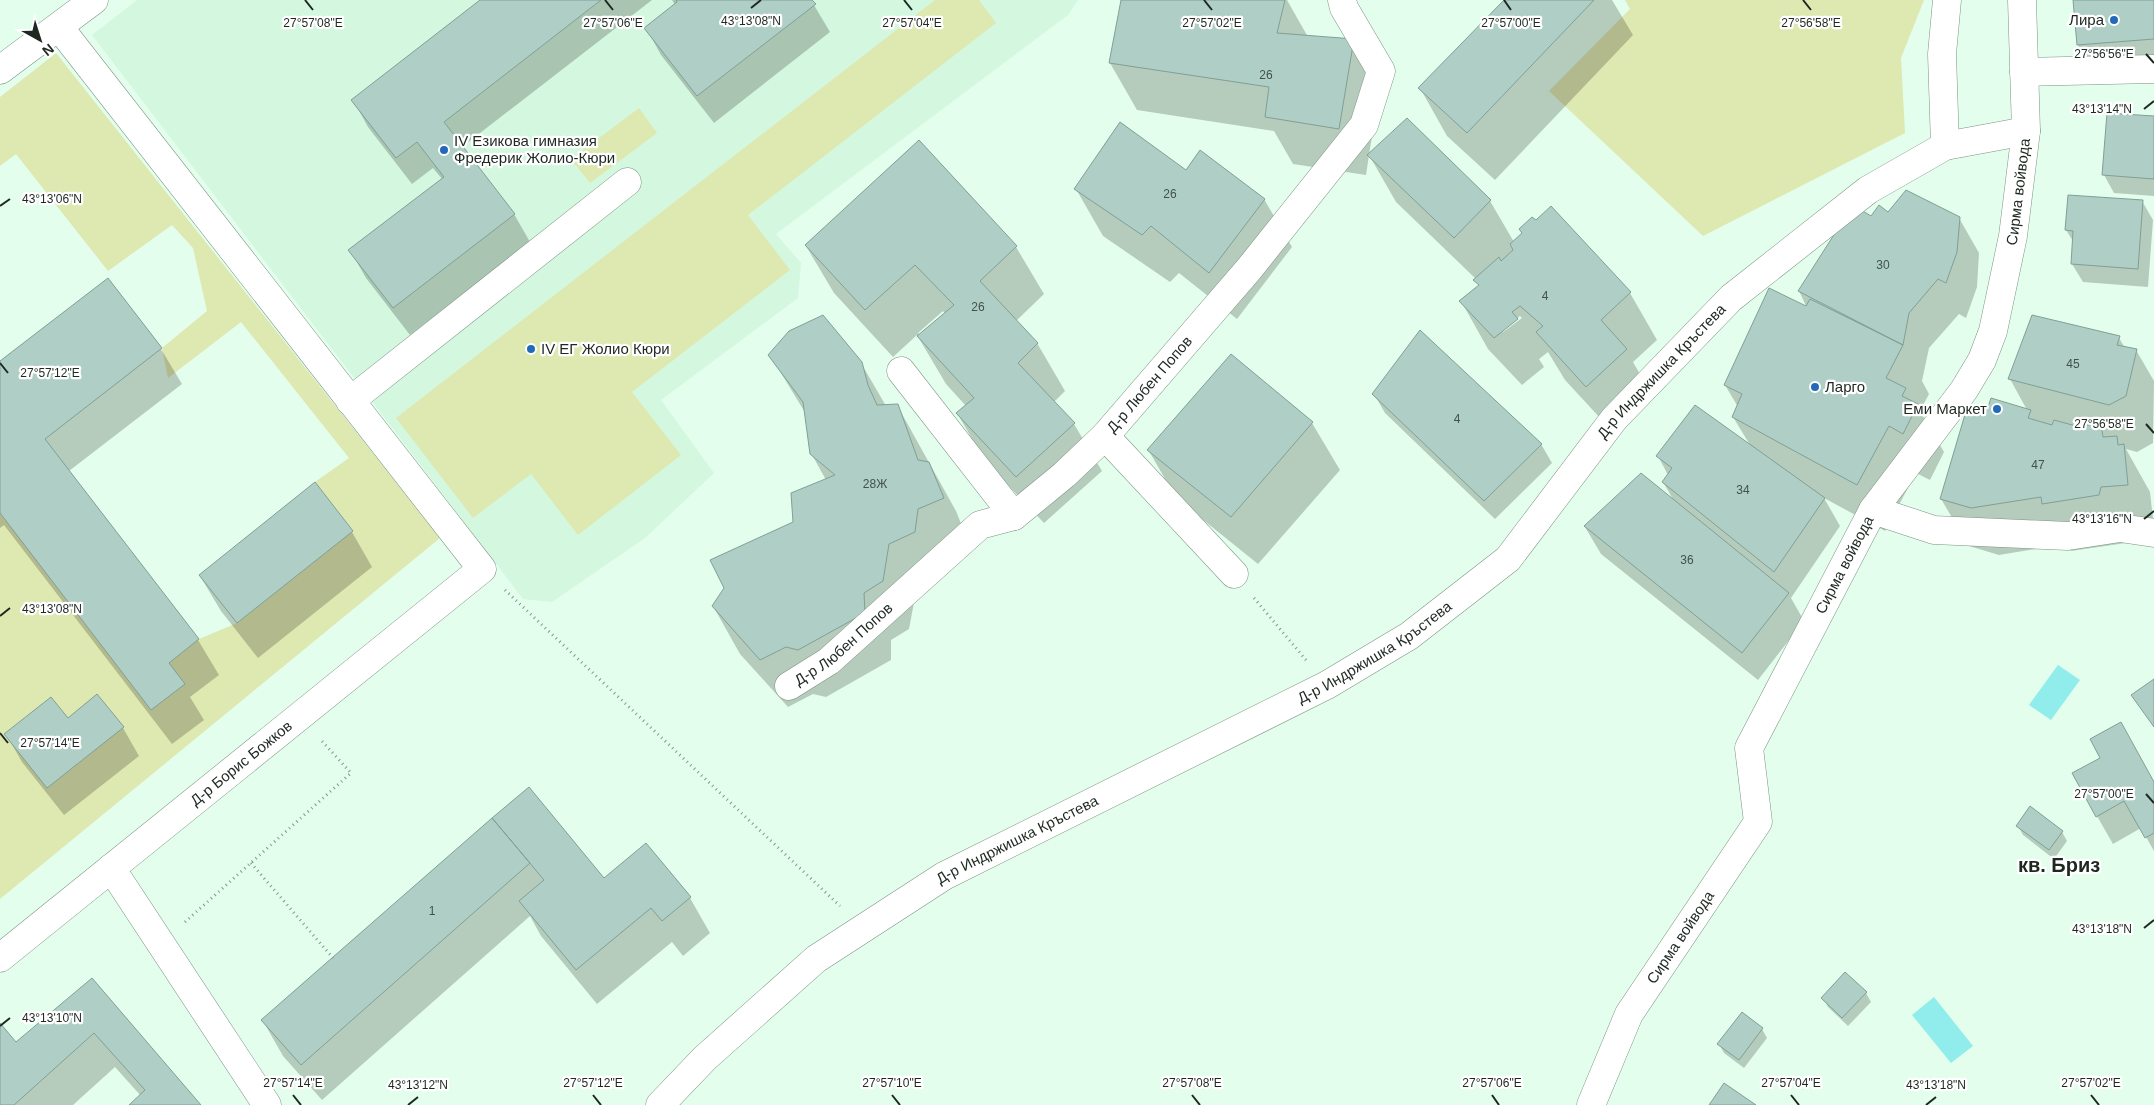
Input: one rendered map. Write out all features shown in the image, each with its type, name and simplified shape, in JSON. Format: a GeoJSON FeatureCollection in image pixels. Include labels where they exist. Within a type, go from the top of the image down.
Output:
{"type":"FeatureCollection","features":[{"type":"Feature","properties":{"kind":"street"},"geometry":{"type":"LineString","coordinates":[[0,70],[94,0]]}},
{"type":"Feature","properties":{"kind":"street","name":"Д-р Любен Попов"},"geometry":{"type":"LineString","coordinates":[[789,686],[829,660],[980,525],[1014,516],[1064,475],[1105,436],[1249,269],[1364,125],[1381,71],[1344,8],[1342,0]]}},
{"type":"Feature","properties":{"kind":"street"},"geometry":{"type":"LineString","coordinates":[[1944,146],[1942,54],[1947,0]]}},
{"type":"Feature","properties":{"kind":"street","name":"Сирма войвода"},"geometry":{"type":"LineString","coordinates":[[1591,1105],[1629,1014],[1758,822],[1749,748],[1873,510],[1964,390],[1982,360],[1993,331],[2013,236],[2026,131],[2022,0]]}},
{"type":"Feature","properties":{"kind":"street"},"geometry":{"type":"LineString","coordinates":[[59,27],[482,568]]}},
{"type":"Feature","properties":{"kind":"street"},"geometry":{"type":"LineString","coordinates":[[2024,72],[2154,69]]}},
{"type":"Feature","properties":{"kind":"street","name":"Д-р Индржишка Кръстева"},"geometry":{"type":"LineString","coordinates":[[660,1105],[705,1058],[816,959],[944,876],[1328,685],[1409,636],[1508,559],[1614,419],[1731,298],[1868,190],[1944,146],[2026,131]]}},
{"type":"Feature","properties":{"kind":"street"},"geometry":{"type":"LineString","coordinates":[[350,401],[627,182]]}},
{"type":"Feature","properties":{"kind":"street"},"geometry":{"type":"LineString","coordinates":[[901,371],[1014,516]]}},
{"type":"Feature","properties":{"kind":"street"},"geometry":{"type":"LineString","coordinates":[[1105,436],[1234,574]]}},
{"type":"Feature","properties":{"kind":"street"},"geometry":{"type":"LineString","coordinates":[[1873,510],[1934,530],[2068,536],[2120,528],[2154,532]]}},
{"type":"Feature","properties":{"kind":"street","name":"Д-р Борис Божков"},"geometry":{"type":"LineString","coordinates":[[0,958],[482,568]]}},
{"type":"Feature","properties":{"kind":"street"},"geometry":{"type":"LineString","coordinates":[[111,868],[267,1105]]}},
{"type":"Feature","properties":{"kind":"path"},"geometry":{"type":"LineString","coordinates":[[482,568],[863,927]]}},
{"type":"Feature","properties":{"kind":"path"},"geometry":{"type":"LineString","coordinates":[[1234,574],[1328,685]]}},
{"type":"Feature","properties":{"kind":"path"},"geometry":{"type":"LineString","coordinates":[[161,943],[351,773],[299,716]]}},
{"type":"Feature","properties":{"kind":"path"},"geometry":{"type":"LineString","coordinates":[[251,863],[333,958]]}},
{"type":"Feature","properties":{"kind":"shaded area","name":"IV ЕГ Жолио Кюри"},"geometry":{"type":"Polygon","coordinates":[[[137,0],[1078,0],[1068,15],[776,234],[801,263],[798,298],[661,400],[714,473],[645,538],[552,602],[523,599],[92,35],[137,0]]]}},
{"type":"Feature","properties":{"kind":"shaded area"},"geometry":{"type":"Polygon","coordinates":[[[935,0],[979,0],[996,23],[748,215],[790,270],[632,392],[681,455],[578,535],[531,474],[473,518],[396,418],[935,0]]]}},
{"type":"Feature","properties":{"kind":"shaded area"},"geometry":{"type":"Polygon","coordinates":[[[1625,0],[1924,0],[1901,58],[1905,133],[1703,236],[1549,91],[1630,9],[1625,0]]]}},
{"type":"Feature","properties":{"kind":"shaded area"},"geometry":{"type":"Polygon","coordinates":[[[56,53],[440,538],[0,899],[0,513],[169,663],[199,639],[237,623],[353,531],[315,482],[349,458],[241,322],[168,378],[162,348],[207,311],[193,248],[172,225],[108,271],[16,154],[0,166],[0,97],[56,53]]]}},
{"type":"Feature","properties":{"kind":"shaded area"},"geometry":{"type":"Polygon","coordinates":[[[639,108],[657,133],[590,183],[571,159],[639,108]]]}},
{"type":"Feature","properties":{"kind":"water"},"geometry":{"type":"Polygon","coordinates":[[[2058,665],[2080,680],[2051,720],[2029,705],[2058,665]]]}},
{"type":"Feature","properties":{"kind":"water"},"geometry":{"type":"Polygon","coordinates":[[[1934,997],[1973,1046],[1951,1063],[1912,1015],[1934,997]]]}},
{"type":"Feature","properties":{"kind":"building","name":"IV Езикова гимназия Фредерик Жолио-Кюри"},"geometry":{"type":"Polygon","coordinates":[[[480,0],[601,0],[444,122],[515,214],[393,308],[348,250],[444,177],[417,142],[396,158],[351,100],[480,0]]]}},
{"type":"Feature","properties":{"kind":"building"},"geometry":{"type":"Polygon","coordinates":[[[676,0],[812,0],[816,4],[697,96],[644,28],[677,2],[676,0]]]}},
{"type":"Feature","properties":{"kind":"building"},"geometry":{"type":"Polygon","coordinates":[[[1121,0],[1285,0],[1277,33],[1354,39],[1339,129],[1265,117],[1269,87],[1109,63],[1121,0]]]}},
{"type":"Feature","properties":{"kind":"building"},"geometry":{"type":"Polygon","coordinates":[[[1504,0],[1594,0],[1467,133],[1418,88],[1504,0]]]}},
{"type":"Feature","properties":{"kind":"building","name":"Лира"},"geometry":{"type":"Polygon","coordinates":[[[2073,0],[2154,0],[2154,39],[2077,45],[2073,0]]]}},
{"type":"Feature","properties":{"kind":"building"},"geometry":{"type":"Polygon","coordinates":[[[2107,113],[2154,116],[2154,179],[2102,175],[2107,113]]]}},
{"type":"Feature","properties":{"kind":"building"},"geometry":{"type":"Polygon","coordinates":[[[1407,118],[1491,200],[1454,238],[1367,155],[1407,118]]]}},
{"type":"Feature","properties":{"kind":"building"},"geometry":{"type":"Polygon","coordinates":[[[1120,122],[1186,170],[1200,150],[1265,199],[1209,273],[1151,226],[1142,235],[1074,189],[1120,122]]]}},
{"type":"Feature","properties":{"kind":"building"},"geometry":{"type":"Polygon","coordinates":[[[919,140],[1017,246],[980,281],[1038,343],[1018,363],[1075,423],[1016,477],[956,413],[974,398],[917,336],[954,305],[915,265],[865,310],[805,245],[919,140]]]}},
{"type":"Feature","properties":{"kind":"building"},"geometry":{"type":"Polygon","coordinates":[[[1906,190],[1960,217],[1957,252],[1946,283],[1938,279],[1909,313],[1903,345],[1798,291],[1853,205],[1871,216],[1879,205],[1888,212],[1906,190]]]}},
{"type":"Feature","properties":{"kind":"building"},"geometry":{"type":"Polygon","coordinates":[[[2068,195],[2143,200],[2138,269],[2071,264],[2073,231],[2065,230],[2068,195]]]}},
{"type":"Feature","properties":{"kind":"building"},"geometry":{"type":"Polygon","coordinates":[[[1551,206],[1631,292],[1601,320],[1627,349],[1586,387],[1536,332],[1543,326],[1520,306],[1512,312],[1518,319],[1494,338],[1459,301],[1479,285],[1473,280],[1499,257],[1501,261],[1513,250],[1510,244],[1522,233],[1519,229],[1532,217],[1536,220],[1551,206]]]}},
{"type":"Feature","properties":{"kind":"building"},"geometry":{"type":"Polygon","coordinates":[[[108,278],[162,348],[45,439],[199,639],[169,663],[185,684],[151,710],[0,513],[0,361],[108,278]]]}},
{"type":"Feature","properties":{"kind":"building","name":"Ларго"},"geometry":{"type":"Polygon","coordinates":[[[1769,288],[1806,306],[1810,299],[1903,345],[1886,378],[1906,388],[1902,396],[1918,404],[1903,434],[1889,426],[1857,485],[1732,417],[1742,394],[1724,385],[1769,288]]]}},
{"type":"Feature","properties":{"kind":"building"},"geometry":{"type":"Polygon","coordinates":[[[823,315],[862,362],[868,385],[877,405],[898,404],[918,460],[929,462],[944,498],[918,509],[915,532],[889,544],[883,581],[864,593],[865,613],[798,650],[786,647],[760,660],[712,606],[724,588],[710,560],[793,522],[791,493],[835,475],[810,454],[803,402],[768,355],[789,331],[823,315]]]}},
{"type":"Feature","properties":{"kind":"building"},"geometry":{"type":"Polygon","coordinates":[[[2032,315],[2120,336],[2117,345],[2137,349],[2126,396],[2109,405],[2008,379],[2032,315]]]}},
{"type":"Feature","properties":{"kind":"building"},"geometry":{"type":"Polygon","coordinates":[[[1420,330],[1542,444],[1484,501],[1372,394],[1420,330]]]}},
{"type":"Feature","properties":{"kind":"building"},"geometry":{"type":"Polygon","coordinates":[[[1231,354],[1313,422],[1231,517],[1147,450],[1231,354]]]}},
{"type":"Feature","properties":{"kind":"building"},"geometry":{"type":"Polygon","coordinates":[[[1991,398],[2031,410],[2028,418],[2052,425],[2054,420],[2076,426],[2101,424],[2103,437],[2117,436],[2118,445],[2124,444],[2128,485],[2101,487],[2099,495],[2042,504],[2041,497],[1971,508],[1940,499],[1966,411],[1988,407],[1991,398]]]}},
{"type":"Feature","properties":{"kind":"building"},"geometry":{"type":"Polygon","coordinates":[[[1695,405],[1825,498],[1774,572],[1662,482],[1672,468],[1656,456],[1695,405]]]}},
{"type":"Feature","properties":{"kind":"building"},"geometry":{"type":"Polygon","coordinates":[[[1641,473],[1789,593],[1742,653],[1584,526],[1641,473]]]}},
{"type":"Feature","properties":{"kind":"building"},"geometry":{"type":"Polygon","coordinates":[[[315,482],[353,531],[237,623],[199,575],[315,482]]]}},
{"type":"Feature","properties":{"kind":"building"},"geometry":{"type":"Polygon","coordinates":[[[2154,679],[2154,727],[2131,695],[2154,679]]]}},
{"type":"Feature","properties":{"kind":"building"},"geometry":{"type":"Polygon","coordinates":[[[97,694],[124,727],[47,788],[4,734],[51,697],[68,718],[97,694]]]}},
{"type":"Feature","properties":{"kind":"building"},"geometry":{"type":"Polygon","coordinates":[[[2121,722],[2154,782],[2154,833],[2145,838],[2124,801],[2096,817],[2072,773],[2100,758],[2090,739],[2121,722]]]}},
{"type":"Feature","properties":{"kind":"building"},"geometry":{"type":"Polygon","coordinates":[[[529,787],[604,878],[646,843],[691,897],[662,921],[651,908],[576,970],[519,901],[544,880],[492,818],[529,787]]]}},
{"type":"Feature","properties":{"kind":"building"},"geometry":{"type":"Polygon","coordinates":[[[2030,806],[2063,831],[2049,850],[2016,826],[2030,806]]]}},
{"type":"Feature","properties":{"kind":"building"},"geometry":{"type":"Polygon","coordinates":[[[492,818],[530,863],[301,1065],[261,1020],[492,818]]]}},
{"type":"Feature","properties":{"kind":"building"},"geometry":{"type":"Polygon","coordinates":[[[1845,972],[1867,992],[1842,1018],[1821,998],[1845,972]]]}},
{"type":"Feature","properties":{"kind":"building"},"geometry":{"type":"Polygon","coordinates":[[[92,978],[201,1105],[129,1105],[145,1090],[94,1033],[14,1105],[0,1105],[0,1023],[16,1042],[92,978]]]}},
{"type":"Feature","properties":{"kind":"building"},"geometry":{"type":"Polygon","coordinates":[[[1742,1012],[1763,1028],[1739,1060],[1717,1044],[1742,1012]]]}},
{"type":"Feature","properties":{"kind":"building"},"geometry":{"type":"Polygon","coordinates":[[[1724,1083],[1756,1105],[1709,1105],[1724,1083]]]}},
{"type":"Feature","properties":{"kind":"place","name":"Лира"},"geometry":{"type":"Point","coordinates":[2114,20]}},
{"type":"Feature","properties":{"kind":"place","name":"IV Езикова гимназия Фредерик Жолио-Кюри"},"geometry":{"type":"Point","coordinates":[444,150]}},
{"type":"Feature","properties":{"kind":"place","name":"IV ЕГ Жолио Кюри"},"geometry":{"type":"Point","coordinates":[531,349]}},
{"type":"Feature","properties":{"kind":"place","name":"Ларго"},"geometry":{"type":"Point","coordinates":[1815,387]}},
{"type":"Feature","properties":{"kind":"place","name":"Еми Маркет"},"geometry":{"type":"Point","coordinates":[1997,409]}},
{"type":"Feature","properties":{"kind":"district","name":"кв. Бриз"},"geometry":{"type":"Point","coordinates":[2059,865]}}]}
